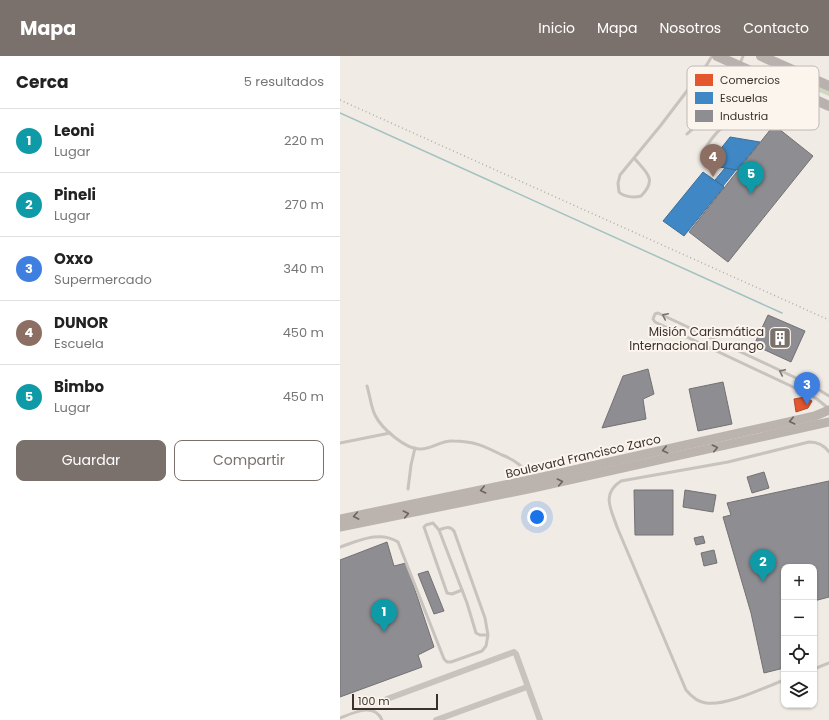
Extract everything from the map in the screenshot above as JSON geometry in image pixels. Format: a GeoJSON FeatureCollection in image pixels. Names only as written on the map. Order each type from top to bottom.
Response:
{"type":"FeatureCollection","features":[{"type":"Feature","properties":{"kind":"main road"},"geometry":{"type":"LineString","coordinates":[[717,56],[739,66]]}},
{"type":"Feature","properties":{"kind":"main road"},"geometry":{"type":"LineString","coordinates":[[761,56],[784,66]]}},
{"type":"Feature","properties":{"kind":"main road"},"geometry":{"type":"LineString","coordinates":[[819,82],[829,86]]}},
{"type":"Feature","properties":{"kind":"main road"},"geometry":{"type":"LineString","coordinates":[[819,102],[829,106]]}},
{"type":"Feature","properties":{"kind":"main road","name":"Boulevard Francisco Zarco"},"geometry":{"type":"LineString","coordinates":[[682,451],[815,416],[827,408]]}},
{"type":"Feature","properties":{"kind":"main road","name":"Boulevard Francisco Zarco"},"geometry":{"type":"LineString","coordinates":[[340,527],[420,507],[536,482],[829,422]]}},
{"type":"Feature","properties":{"kind":"main road","name":"Boulevard Francisco Zarco"},"geometry":{"type":"LineString","coordinates":[[340,519],[420,507]]}},
{"type":"Feature","properties":{"kind":"street"},"geometry":{"type":"LineString","coordinates":[[387,699],[512,652],[516,654],[540,720]]}},
{"type":"Feature","properties":{"kind":"street"},"geometry":{"type":"LineString","coordinates":[[436,720],[527,687]]}},
{"type":"Feature","properties":{"kind":"lane"},"geometry":{"type":"LineString","coordinates":[[705,66],[712,56]]}},
{"type":"Feature","properties":{"kind":"lane"},"geometry":{"type":"LineString","coordinates":[[739,66],[743,56]]}},
{"type":"Feature","properties":{"kind":"lane"},"geometry":{"type":"LineString","coordinates":[[634,158],[649,176],[650,181],[648,187],[641,196],[631,197],[619,192],[618,184],[620,175],[687,90]]}},
{"type":"Feature","properties":{"kind":"lane"},"geometry":{"type":"LineString","coordinates":[[687,134],[691,130]]}},
{"type":"Feature","properties":{"kind":"lane"},"geometry":{"type":"LineString","coordinates":[[706,147],[720,130]]}},
{"type":"Feature","properties":{"kind":"lane"},"geometry":{"type":"LineString","coordinates":[[658,313],[720,342],[799,379],[829,396],[827,408],[795,388],[655,322],[653,320],[655,314],[658,313]]}},
{"type":"Feature","properties":{"kind":"lane"},"geometry":{"type":"LineString","coordinates":[[715,351],[720,342]]}},
{"type":"Feature","properties":{"kind":"lane"},"geometry":{"type":"LineString","coordinates":[[734,359],[737,351]]}},
{"type":"Feature","properties":{"kind":"lane"},"geometry":{"type":"LineString","coordinates":[[765,374],[769,366]]}},
{"type":"Feature","properties":{"kind":"lane"},"geometry":{"type":"LineString","coordinates":[[795,388],[799,379]]}},
{"type":"Feature","properties":{"kind":"lane"},"geometry":{"type":"LineString","coordinates":[[367,386],[374,414],[382,426],[407,445],[421,449],[428,448],[444,441],[453,440],[474,442],[510,458],[520,465],[536,482]]}},
{"type":"Feature","properties":{"kind":"lane"},"geometry":{"type":"LineString","coordinates":[[340,443],[390,433]]}},
{"type":"Feature","properties":{"kind":"lane"},"geometry":{"type":"LineString","coordinates":[[781,681],[731,700],[718,703],[706,703],[692,697],[686,690],[617,527],[609,502],[609,495],[615,485],[621,481],[728,462],[809,442],[820,444],[829,452]]}},
{"type":"Feature","properties":{"kind":"lane"},"geometry":{"type":"LineString","coordinates":[[408,489],[415,448]]}},
{"type":"Feature","properties":{"kind":"lane"},"geometry":{"type":"LineString","coordinates":[[462,590],[450,594],[447,593],[424,527],[426,525],[433,523],[439,530],[467,603],[476,633],[478,635],[488,635]]}},
{"type":"Feature","properties":{"kind":"lane"},"geometry":{"type":"LineString","coordinates":[[340,547],[372,537],[385,537],[398,542],[445,660],[451,662],[482,651],[486,646],[488,635],[485,618],[454,531],[448,527],[439,530]]}},
{"type":"Feature","properties":{"kind":"lane"},"geometry":{"type":"LineString","coordinates":[[817,668],[829,663]]}},
{"type":"Feature","properties":{"kind":"lane"},"geometry":{"type":"LineString","coordinates":[[340,718],[367,709],[377,713],[381,720]]}},
{"type":"Feature","properties":{"kind":"green space"},"geometry":{"type":"Polygon","coordinates":[[[819,86],[829,89],[829,96],[819,92],[819,86]]]}},
{"type":"Feature","properties":{"kind":"building: Comercios"},"geometry":{"type":"Polygon","coordinates":[[[805,397],[812,401],[808,408],[796,412],[794,399],[805,397]]]}},
{"type":"Feature","properties":{"kind":"building: Escuelas"},"geometry":{"type":"Polygon","coordinates":[[[730,137],[760,142],[737,170],[708,165],[730,137]]]}},
{"type":"Feature","properties":{"kind":"building: Escuelas"},"geometry":{"type":"Polygon","coordinates":[[[725,168],[736,170],[723,186],[715,180],[725,168]]]}},
{"type":"Feature","properties":{"kind":"building: Escuelas"},"geometry":{"type":"Polygon","coordinates":[[[703,172],[724,187],[684,236],[663,221],[703,172]]]}},
{"type":"Feature","properties":{"kind":"building: Industria"},"geometry":{"type":"Polygon","coordinates":[[[770,130],[780,130],[813,156],[728,262],[689,232],[770,130]]]}},
{"type":"Feature","properties":{"kind":"building: Industria","name":"Misión Carismática Internacional Durango"},"geometry":{"type":"Polygon","coordinates":[[[768,315],[805,331],[791,362],[754,345],[768,315]]]}},
{"type":"Feature","properties":{"kind":"building: Industria"},"geometry":{"type":"Polygon","coordinates":[[[648,369],[654,394],[643,399],[646,419],[602,428],[623,376],[648,369]]]}},
{"type":"Feature","properties":{"kind":"building: Industria"},"geometry":{"type":"Polygon","coordinates":[[[723,382],[732,424],[698,431],[689,389],[723,382]]]}},
{"type":"Feature","properties":{"kind":"building: Industria"},"geometry":{"type":"Polygon","coordinates":[[[764,472],[769,488],[752,493],[747,477],[764,472]]]}},
{"type":"Feature","properties":{"kind":"building: Industria"},"geometry":{"type":"Polygon","coordinates":[[[829,481],[829,597],[817,600],[817,564],[781,564],[781,669],[764,673],[751,613],[723,517],[731,515],[727,503],[829,481]]]}},
{"type":"Feature","properties":{"kind":"building: Industria"},"geometry":{"type":"Polygon","coordinates":[[[634,490],[673,490],[673,535],[635,535],[634,490]]]}},
{"type":"Feature","properties":{"kind":"building: Industria"},"geometry":{"type":"Polygon","coordinates":[[[685,490],[716,495],[713,512],[683,507],[685,490]]]}},
{"type":"Feature","properties":{"kind":"building: Industria"},"geometry":{"type":"Polygon","coordinates":[[[703,536],[705,543],[696,545],[694,538],[703,536]]]}},
{"type":"Feature","properties":{"kind":"building: Industria"},"geometry":{"type":"Polygon","coordinates":[[[387,542],[394,566],[406,563],[434,647],[418,655],[422,667],[340,697],[340,560],[387,542]]]}},
{"type":"Feature","properties":{"kind":"building: Industria"},"geometry":{"type":"Polygon","coordinates":[[[714,550],[717,563],[704,566],[701,553],[714,550]]]}},
{"type":"Feature","properties":{"kind":"building: Industria"},"geometry":{"type":"Polygon","coordinates":[[[428,571],[444,611],[434,614],[418,574],[428,571]]]}},
{"type":"Feature","properties":{"kind":"waterway"},"geometry":{"type":"LineString","coordinates":[[340,113],[782,313]]}},
{"type":"Feature","properties":{"kind":"railway"},"geometry":{"type":"LineString","coordinates":[[340,100],[829,320]]}},
{"type":"Feature","properties":{"kind":"place","name":"DUNOR"},"geometry":{"type":"Point","coordinates":[713,177]}},
{"type":"Feature","properties":{"kind":"place","name":"Bimbo"},"geometry":{"type":"Point","coordinates":[751,194]}},
{"type":"Feature","properties":{"kind":"place","name":"Misión Carismática Internacional Durango"},"geometry":{"type":"Point","coordinates":[780,338]}},
{"type":"Feature","properties":{"kind":"place","name":"Oxxo"},"geometry":{"type":"Point","coordinates":[807,405]}},
{"type":"Feature","properties":{"kind":"place","name":"Pineli"},"geometry":{"type":"Point","coordinates":[763,582]}},
{"type":"Feature","properties":{"kind":"place","name":"Leoni"},"geometry":{"type":"Point","coordinates":[384,632]}}]}
